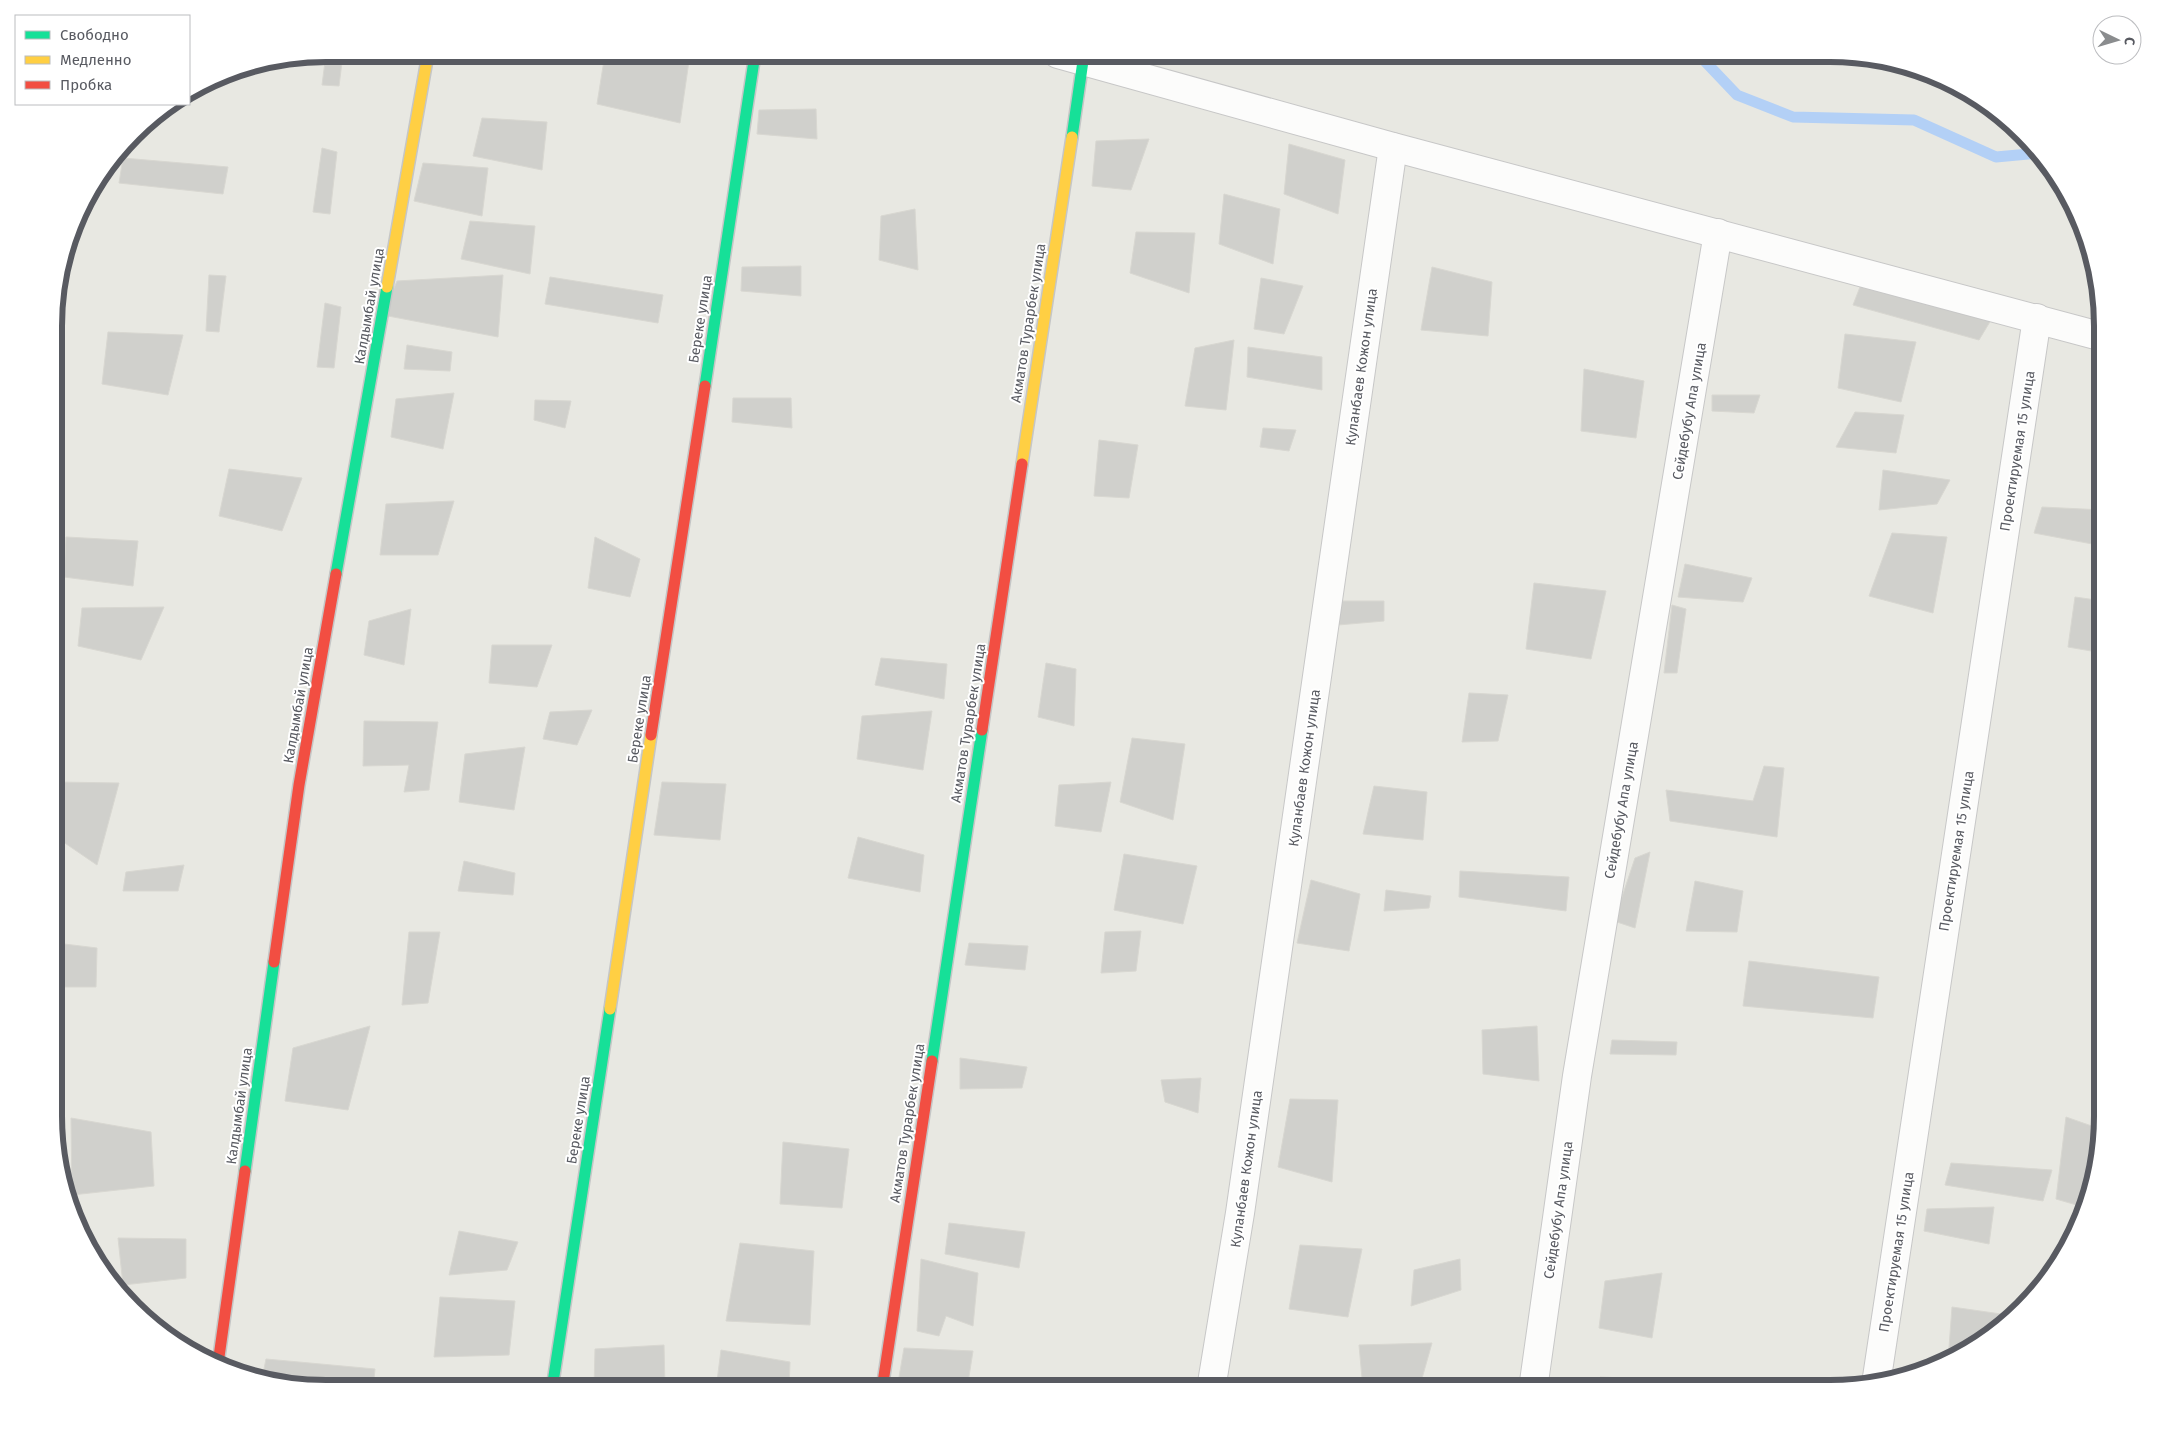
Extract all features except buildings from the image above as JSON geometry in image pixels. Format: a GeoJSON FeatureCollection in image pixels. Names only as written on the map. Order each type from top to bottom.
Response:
{"type":"FeatureCollection","features":[{"type":"Feature","properties":{"kind":"street","name":"Калдымбай улица"},"geometry":{"type":"LineString","coordinates":[[219,1357],[299,786],[427,62]]}},
{"type":"Feature","properties":{"kind":"street","name":"Береке улица"},"geometry":{"type":"LineString","coordinates":[[553,1380],[754,62]]}},
{"type":"Feature","properties":{"kind":"street","name":"Акматов Турарбек улица"},"geometry":{"type":"LineString","coordinates":[[883,1380],[1069,62]]}},
{"type":"Feature","properties":{"kind":"street"},"geometry":{"type":"LineString","coordinates":[[1085,62],[1393,147],[2094,334]]}},
{"type":"Feature","properties":{"kind":"street","name":"Куланбаев Кожон улица"},"geometry":{"type":"LineString","coordinates":[[1212,1380],[1240,1213],[1393,147]]}},
{"type":"Feature","properties":{"kind":"street","name":"Сейдебубу Апа улица"},"geometry":{"type":"LineString","coordinates":[[1534,1380],[1577,1076],[1718,233]]}},
{"type":"Feature","properties":{"kind":"street","name":"Проектируемая 15 улица"},"geometry":{"type":"LineString","coordinates":[[1877,1376],[2037,318]]}},
{"type":"Feature","properties":{"kind":"waterway"},"geometry":{"type":"LineString","coordinates":[[1706,62],[1737,95],[1793,117],[1914,120],[1996,157],[2030,154]]}},
{"type":"Feature","properties":{"kind":"traffic: fast"},"geometry":{"type":"LineString","coordinates":[[705,386],[754,62]]}},
{"type":"Feature","properties":{"kind":"traffic: fast"},"geometry":{"type":"LineString","coordinates":[[1072,137],[1083,62]]}},
{"type":"Feature","properties":{"kind":"traffic: fast"},"geometry":{"type":"LineString","coordinates":[[336,574],[387,287]]}},
{"type":"Feature","properties":{"kind":"traffic: fast"},"geometry":{"type":"LineString","coordinates":[[932,1061],[982,730]]}},
{"type":"Feature","properties":{"kind":"traffic: fast"},"geometry":{"type":"LineString","coordinates":[[245,1171],[274,962]]}},
{"type":"Feature","properties":{"kind":"traffic: fast"},"geometry":{"type":"LineString","coordinates":[[553,1380],[610,1009]]}},
{"type":"Feature","properties":{"kind":"traffic: slow"},"geometry":{"type":"LineString","coordinates":[[387,287],[427,62]]}},
{"type":"Feature","properties":{"kind":"traffic: slow"},"geometry":{"type":"LineString","coordinates":[[1022,464],[1072,137]]}},
{"type":"Feature","properties":{"kind":"traffic: slow"},"geometry":{"type":"LineString","coordinates":[[610,1009],[651,735]]}},
{"type":"Feature","properties":{"kind":"traffic: jam"},"geometry":{"type":"LineString","coordinates":[[651,735],[705,386]]}},
{"type":"Feature","properties":{"kind":"traffic: jam"},"geometry":{"type":"LineString","coordinates":[[982,730],[1022,464]]}},
{"type":"Feature","properties":{"kind":"traffic: jam"},"geometry":{"type":"LineString","coordinates":[[274,962],[299,785],[336,574]]}},
{"type":"Feature","properties":{"kind":"traffic: jam"},"geometry":{"type":"LineString","coordinates":[[883,1380],[932,1061]]}},
{"type":"Feature","properties":{"kind":"traffic: jam"},"geometry":{"type":"LineString","coordinates":[[219,1357],[245,1171]]}}]}
